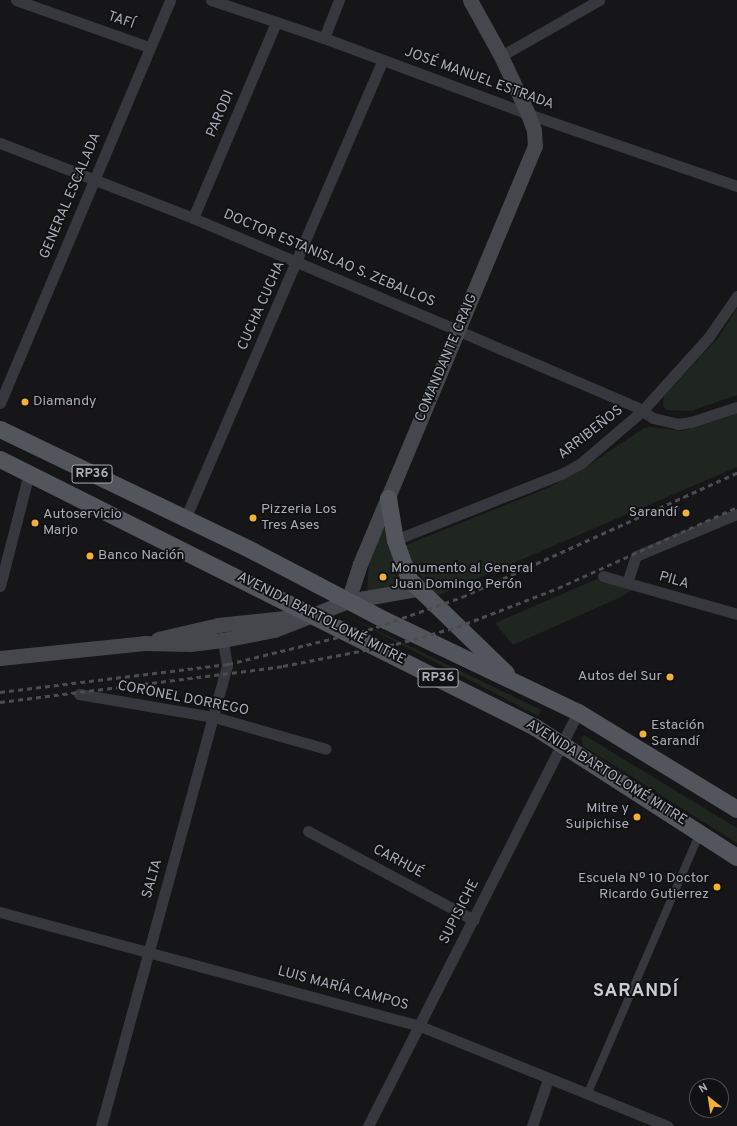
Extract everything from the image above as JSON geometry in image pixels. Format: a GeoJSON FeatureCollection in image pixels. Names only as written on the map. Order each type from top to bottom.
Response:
{"type":"FeatureCollection","features":[{"type":"Feature","properties":{"kind":"main road","name":"COMANDANTE CRAIG"},"geometry":{"type":"LineString","coordinates":[[348,601],[388,498],[533,154],[535,140],[528,114],[501,56],[470,0]]}},
{"type":"Feature","properties":{"kind":"main road","name":"AVENIDA BARTOLOMÉ MITRE"},"geometry":{"type":"LineString","coordinates":[[0,429],[253,551],[348,601],[578,712],[737,809]]}},
{"type":"Feature","properties":{"kind":"main road","name":"AVENIDA BARTOLOMÉ MITRE"},"geometry":{"type":"LineString","coordinates":[[0,459],[535,727],[737,857]]}},
{"type":"Feature","properties":{"kind":"main road"},"geometry":{"type":"LineString","coordinates":[[388,498],[395,540],[409,579],[416,589],[514,681]]}},
{"type":"Feature","properties":{"kind":"main road"},"geometry":{"type":"LineString","coordinates":[[0,658],[144,643],[190,644],[223,640],[274,630],[348,601],[416,589]]}},
{"type":"Feature","properties":{"kind":"main road"},"geometry":{"type":"LineString","coordinates":[[144,643],[211,627],[313,615]]}},
{"type":"Feature","properties":{"kind":"street","name":"TAFÍ"},"geometry":{"type":"LineString","coordinates":[[16,0],[149,47]]}},
{"type":"Feature","properties":{"kind":"street","name":"GENERAL ESCALADA"},"geometry":{"type":"LineString","coordinates":[[0,403],[170,0]]}},
{"type":"Feature","properties":{"kind":"street","name":"JOSÉ MANUEL ESTRADA"},"geometry":{"type":"LineString","coordinates":[[211,0],[324,38],[528,114],[737,186]]}},
{"type":"Feature","properties":{"kind":"street"},"geometry":{"type":"LineString","coordinates":[[324,38],[339,0]]}},
{"type":"Feature","properties":{"kind":"street"},"geometry":{"type":"LineString","coordinates":[[501,56],[599,0]]}},
{"type":"Feature","properties":{"kind":"street","name":"PARODI"},"geometry":{"type":"LineString","coordinates":[[193,218],[276,22]]}},
{"type":"Feature","properties":{"kind":"street","name":"CUCHA CUCHA"},"geometry":{"type":"LineString","coordinates":[[185,519],[297,263],[383,60]]}},
{"type":"Feature","properties":{"kind":"street","name":"DOCTOR ESTANISLAO S. ZEBALLOS"},"geometry":{"type":"LineString","coordinates":[[0,143],[193,218],[459,331],[642,411],[653,418],[678,424],[691,422],[737,407]]}},
{"type":"Feature","properties":{"kind":"street","name":"ARRIBEÑOS"},"geometry":{"type":"LineString","coordinates":[[395,540],[561,474],[580,464],[642,411],[708,338],[737,296]]}},
{"type":"Feature","properties":{"kind":"street"},"geometry":{"type":"LineString","coordinates":[[0,586],[29,474]]}},
{"type":"Feature","properties":{"kind":"street"},"geometry":{"type":"LineString","coordinates":[[627,583],[636,556],[737,514]]}},
{"type":"Feature","properties":{"kind":"street","name":"PILA"},"geometry":{"type":"LineString","coordinates":[[603,576],[737,614]]}},
{"type":"Feature","properties":{"kind":"street","name":"SALTA"},"geometry":{"type":"LineString","coordinates":[[101,1126],[227,666],[223,640]]}},
{"type":"Feature","properties":{"kind":"street","name":"CORONEL DORREGO"},"geometry":{"type":"LineString","coordinates":[[79,694],[214,717],[326,749]]}},
{"type":"Feature","properties":{"kind":"street","name":"SUPISICHE"},"geometry":{"type":"LineString","coordinates":[[368,1126],[474,920],[578,712]]}},
{"type":"Feature","properties":{"kind":"street","name":"CARHUÉ"},"geometry":{"type":"LineString","coordinates":[[308,831],[474,920]]}},
{"type":"Feature","properties":{"kind":"street"},"geometry":{"type":"LineString","coordinates":[[587,1095],[700,832]]}},
{"type":"Feature","properties":{"kind":"street","name":"LUIS MARÍA CAMPOS"},"geometry":{"type":"LineString","coordinates":[[0,912],[420,1026],[587,1095],[668,1126]]}},
{"type":"Feature","properties":{"kind":"street"},"geometry":{"type":"LineString","coordinates":[[532,1126],[548,1079]]}},
{"type":"Feature","properties":{"kind":"shaded area"},"geometry":{"type":"Polygon","coordinates":[[[737,308],[737,395],[691,411],[666,410],[663,405],[664,396],[718,338],[737,308]]]}},
{"type":"Feature","properties":{"kind":"shaded area"},"geometry":{"type":"Polygon","coordinates":[[[737,414],[737,467],[439,595],[434,594],[404,553],[406,545],[548,488],[583,469],[644,428],[649,427],[682,431],[737,414]]]}},
{"type":"Feature","properties":{"kind":"shaded area"},"geometry":{"type":"Polygon","coordinates":[[[384,528],[404,583],[367,592],[369,561],[384,528]]]}},
{"type":"Feature","properties":{"kind":"shaded area"},"geometry":{"type":"Polygon","coordinates":[[[597,579],[632,590],[621,597],[513,645],[495,623],[597,579]]]}},
{"type":"Feature","properties":{"kind":"shaded area"},"geometry":{"type":"Polygon","coordinates":[[[339,612],[541,710],[538,716],[339,612]]]}},
{"type":"Feature","properties":{"kind":"shaded area"},"geometry":{"type":"Polygon","coordinates":[[[584,735],[737,828],[737,843],[583,746],[581,738],[584,735]]]}},
{"type":"Feature","properties":{"kind":"railway"},"geometry":{"type":"LineString","coordinates":[[0,692],[228,664],[368,630],[462,597],[737,473]]}},
{"type":"Feature","properties":{"kind":"railway"},"geometry":{"type":"LineString","coordinates":[[0,702],[283,666],[396,644],[457,627],[558,588],[737,507]]}},
{"type":"Feature","properties":{"kind":"place","name":"Diamandy"},"geometry":{"type":"Point","coordinates":[25,402]}},
{"type":"Feature","properties":{"kind":"place","name":"Sarandí"},"geometry":{"type":"Point","coordinates":[686,513]}},
{"type":"Feature","properties":{"kind":"place","name":"Pizzeria Los Tres Ases"},"geometry":{"type":"Point","coordinates":[253,518]}},
{"type":"Feature","properties":{"kind":"place","name":"Autoservicio Marjo"},"geometry":{"type":"Point","coordinates":[35,523]}},
{"type":"Feature","properties":{"kind":"place","name":"Banco Nación"},"geometry":{"type":"Point","coordinates":[90,556]}},
{"type":"Feature","properties":{"kind":"place","name":"Monumento al General Juan Domingo Perón"},"geometry":{"type":"Point","coordinates":[383,577]}},
{"type":"Feature","properties":{"kind":"place","name":"Autos del Sur"},"geometry":{"type":"Point","coordinates":[670,677]}},
{"type":"Feature","properties":{"kind":"place","name":"Estación Sarandí"},"geometry":{"type":"Point","coordinates":[643,734]}},
{"type":"Feature","properties":{"kind":"place","name":"Mitre y Suipichise"},"geometry":{"type":"Point","coordinates":[637,817]}},
{"type":"Feature","properties":{"kind":"place","name":"Escuela Nº 10 Doctor Ricardo Gutierrez"},"geometry":{"type":"Point","coordinates":[717,887]}},
{"type":"Feature","properties":{"kind":"district","name":"SARANDÍ"},"geometry":{"type":"Point","coordinates":[636,992]}}]}
